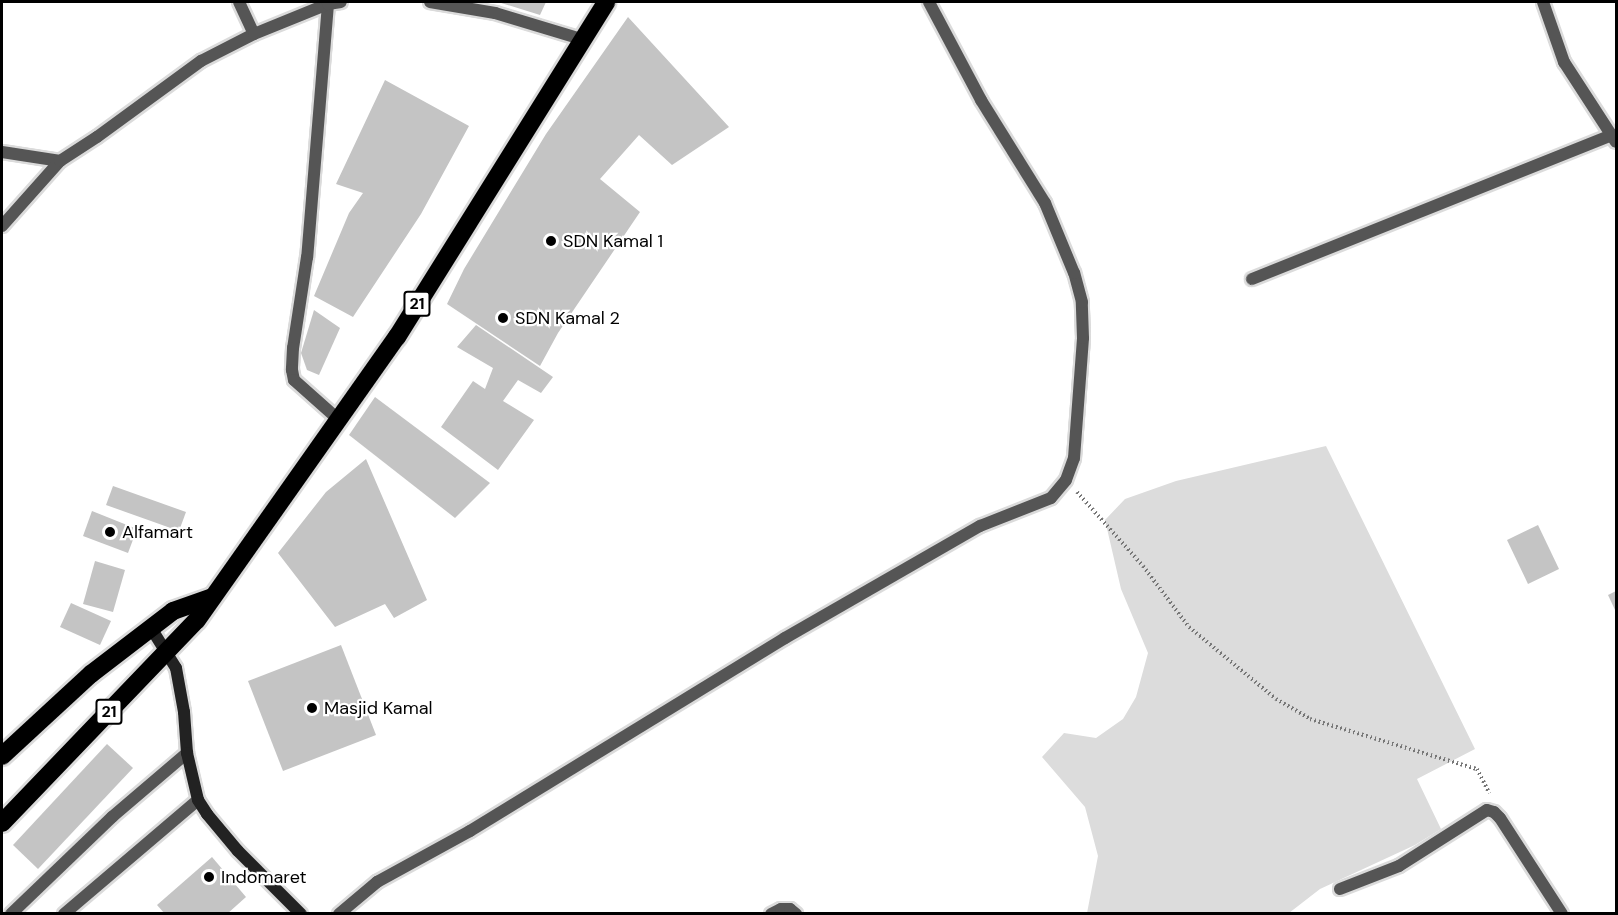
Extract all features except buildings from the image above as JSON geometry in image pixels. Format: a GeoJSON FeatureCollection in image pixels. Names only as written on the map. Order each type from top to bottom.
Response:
{"type":"FeatureCollection","features":[{"type":"Feature","properties":{"kind":"highway","name":"21"},"geometry":{"type":"LineString","coordinates":[[2,823],[197,620],[397,337],[606,2]]}},
{"type":"Feature","properties":{"kind":"highway","name":"21"},"geometry":{"type":"LineString","coordinates":[[2,756],[91,675],[173,611],[213,597]]}},
{"type":"Feature","properties":{"kind":"main road"},"geometry":{"type":"LineString","coordinates":[[151,628],[177,669],[187,753],[198,800],[238,851],[301,914]]}},
{"type":"Feature","properties":{"kind":"street"},"geometry":{"type":"LineString","coordinates":[[239,2],[254,34]]}},
{"type":"Feature","properties":{"kind":"street"},"geometry":{"type":"LineString","coordinates":[[2,226],[60,162],[98,137],[201,61],[254,34],[328,4],[341,2]]}},
{"type":"Feature","properties":{"kind":"street"},"geometry":{"type":"LineString","coordinates":[[430,2],[495,13],[581,39]]}},
{"type":"Feature","properties":{"kind":"street"},"geometry":{"type":"LineString","coordinates":[[339,914],[377,882],[470,831],[785,638],[980,526],[1051,498],[1066,480],[1074,458],[1083,338],[1082,302],[1074,273],[1044,203],[981,100],[929,2]]}},
{"type":"Feature","properties":{"kind":"street"},"geometry":{"type":"LineString","coordinates":[[1252,279],[1614,138],[1564,62],[1543,2]]}},
{"type":"Feature","properties":{"kind":"street"},"geometry":{"type":"LineString","coordinates":[[328,4],[308,257],[293,348],[292,369],[294,380],[338,420]]}},
{"type":"Feature","properties":{"kind":"street"},"geometry":{"type":"LineString","coordinates":[[2,152],[60,162]]}},
{"type":"Feature","properties":{"kind":"street"},"geometry":{"type":"LineString","coordinates":[[11,914],[112,817],[187,753]]}},
{"type":"Feature","properties":{"kind":"street"},"geometry":{"type":"LineString","coordinates":[[64,914],[198,800]]}},
{"type":"Feature","properties":{"kind":"street"},"geometry":{"type":"LineString","coordinates":[[1340,889],[1399,866],[1486,810],[1494,812],[1562,914]]}},
{"type":"Feature","properties":{"kind":"street"},"geometry":{"type":"LineString","coordinates":[[771,914],[781,909],[790,909],[796,914]]}},
{"type":"Feature","properties":{"kind":"path"},"geometry":{"type":"LineString","coordinates":[[1066,480],[1143,566],[1189,627],[1276,699],[1311,719],[1477,769],[1486,783],[1494,812]]}},
{"type":"Feature","properties":{"kind":"shaded area"},"geometry":{"type":"Polygon","coordinates":[[[1326,446],[1475,749],[1417,779],[1441,829],[1415,845],[1320,889],[1289,913],[1087,913],[1098,856],[1085,807],[1042,757],[1064,733],[1096,738],[1123,719],[1136,697],[1148,653],[1121,589],[1105,520],[1125,499],[1176,481],[1326,446]]]}},
{"type":"Feature","properties":{"kind":"place","name":"SDN Kamal 1"},"geometry":{"type":"Point","coordinates":[551,241]}},
{"type":"Feature","properties":{"kind":"place","name":"SDN Kamal 2"},"geometry":{"type":"Point","coordinates":[503,318]}},
{"type":"Feature","properties":{"kind":"place","name":"Alfamart"},"geometry":{"type":"Point","coordinates":[110,532]}},
{"type":"Feature","properties":{"kind":"place","name":"Masjid Kamal"},"geometry":{"type":"Point","coordinates":[312,708]}},
{"type":"Feature","properties":{"kind":"place","name":"Indomaret"},"geometry":{"type":"Point","coordinates":[209,877]}}]}
